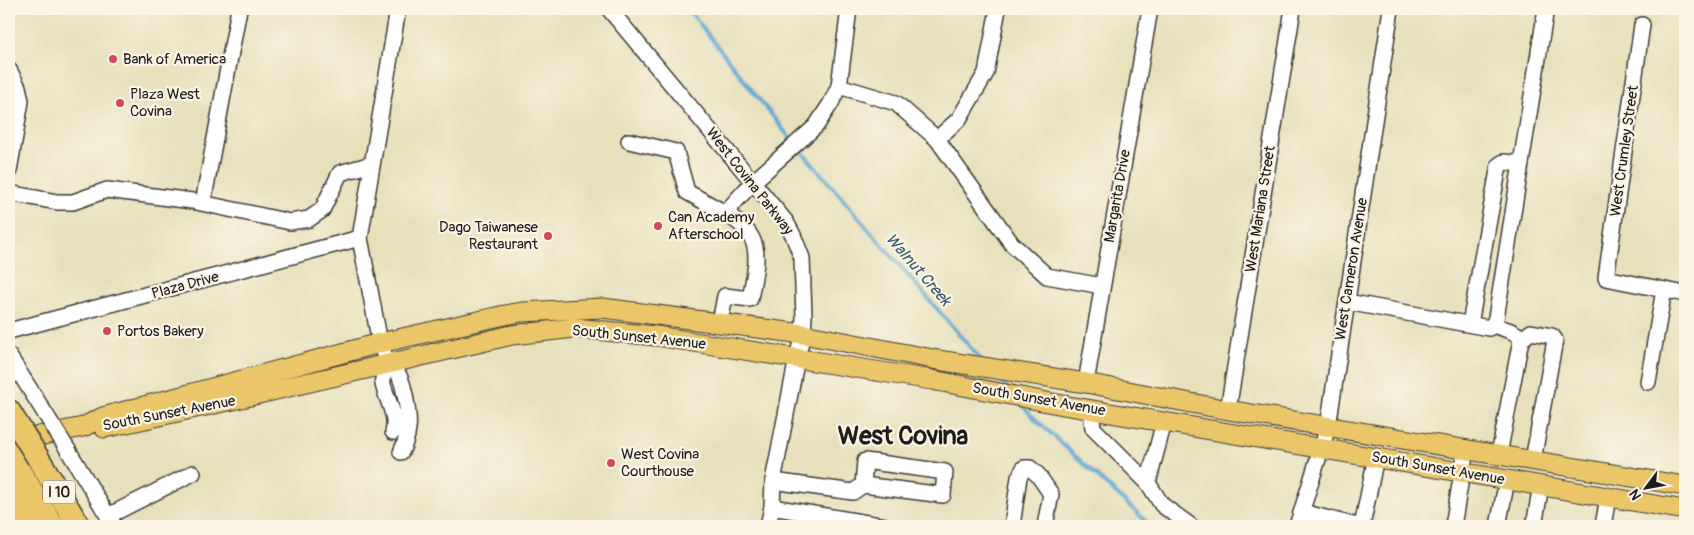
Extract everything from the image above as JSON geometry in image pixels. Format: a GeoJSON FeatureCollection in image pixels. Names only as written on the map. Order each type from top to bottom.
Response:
{"type":"FeatureCollection","features":[{"type":"Feature","properties":{"kind":"highway","name":"I 10"},"geometry":{"type":"LineString","coordinates":[[12,426],[38,458],[79,526]]}},
{"type":"Feature","properties":{"kind":"highway"},"geometry":{"type":"LineString","coordinates":[[12,459],[52,526]]}},
{"type":"Feature","properties":{"kind":"highway"},"geometry":{"type":"LineString","coordinates":[[9,487],[33,526]]}},
{"type":"Feature","properties":{"kind":"highway"},"geometry":{"type":"LineString","coordinates":[[9,520],[12,526]]}},
{"type":"Feature","properties":{"kind":"main road","name":"South Sunset Avenue"},"geometry":{"type":"LineString","coordinates":[[83,427],[103,417],[380,343],[522,312],[603,308],[804,334],[938,360],[1685,486]]}},
{"type":"Feature","properties":{"kind":"main road","name":"South Sunset Avenue"},"geometry":{"type":"LineString","coordinates":[[83,427],[106,428],[512,335],[575,328],[656,336],[940,381],[1063,405],[1321,447],[1685,510]]}},
{"type":"Feature","properties":{"kind":"main road"},"geometry":{"type":"LineString","coordinates":[[12,426],[83,427]]}},
{"type":"Feature","properties":{"kind":"street"},"geometry":{"type":"LineString","coordinates":[[203,204],[239,9]]}},
{"type":"Feature","properties":{"kind":"street"},"geometry":{"type":"LineString","coordinates":[[393,432],[395,428],[393,414],[383,381],[387,363],[380,343],[360,238],[398,9]]}},
{"type":"Feature","properties":{"kind":"street"},"geometry":{"type":"LineString","coordinates":[[725,213],[752,183],[816,126],[831,103],[839,86],[849,9]]}},
{"type":"Feature","properties":{"kind":"street"},"geometry":{"type":"LineString","coordinates":[[938,139],[959,119],[986,73],[998,9]]}},
{"type":"Feature","properties":{"kind":"street","name":"Margarita Drive"},"geometry":{"type":"LineString","coordinates":[[1086,384],[1150,9]]}},
{"type":"Feature","properties":{"kind":"street","name":"West Mariana Street"},"geometry":{"type":"LineString","coordinates":[[1228,410],[1293,9]]}},
{"type":"Feature","properties":{"kind":"street","name":"West Cameron Avenue"},"geometry":{"type":"LineString","coordinates":[[1299,519],[1328,427],[1391,9]]}},
{"type":"Feature","properties":{"kind":"street"},"geometry":{"type":"LineString","coordinates":[[1346,302],[1489,328],[1493,325],[1496,318],[1546,9]]}},
{"type":"Feature","properties":{"kind":"street","name":"West Covina Parkway"},"geometry":{"type":"LineString","coordinates":[[612,10],[752,183],[786,222],[802,258],[805,306],[804,334],[797,358],[773,481],[772,506],[768,526]]}},
{"type":"Feature","properties":{"kind":"street","name":"West Crumley Street"},"geometry":{"type":"LineString","coordinates":[[1642,25],[1606,278],[1664,290]]}},
{"type":"Feature","properties":{"kind":"street"},"geometry":{"type":"LineString","coordinates":[[9,70],[18,87],[21,101],[9,171]]}},
{"type":"Feature","properties":{"kind":"street"},"geometry":{"type":"LineString","coordinates":[[839,86],[896,103],[938,139],[1012,244],[1047,276],[1102,286]]}},
{"type":"Feature","properties":{"kind":"street"},"geometry":{"type":"LineString","coordinates":[[629,141],[676,152],[687,192],[738,221],[756,246],[750,299],[725,296],[720,323]]}},
{"type":"Feature","properties":{"kind":"street"},"geometry":{"type":"LineString","coordinates":[[1470,324],[1500,165],[1504,162],[1521,164]]}},
{"type":"Feature","properties":{"kind":"street"},"geometry":{"type":"LineString","coordinates":[[9,193],[57,202],[73,202],[106,190],[203,204],[290,222],[309,219],[322,210],[340,173],[372,164]]}},
{"type":"Feature","properties":{"kind":"street","name":"Plaza Drive"},"geometry":{"type":"LineString","coordinates":[[9,331],[360,238]]}},
{"type":"Feature","properties":{"kind":"street"},"geometry":{"type":"LineString","coordinates":[[1648,382],[1664,290],[1685,294]]}},
{"type":"Feature","properties":{"kind":"street"},"geometry":{"type":"LineString","coordinates":[[1493,325],[1511,331],[1518,335],[1521,340]]}},
{"type":"Feature","properties":{"kind":"street"},"geometry":{"type":"LineString","coordinates":[[1499,454],[1521,340],[1531,332],[1552,336],[1555,340],[1534,460]]}},
{"type":"Feature","properties":{"kind":"street"},"geometry":{"type":"LineString","coordinates":[[9,356],[111,521],[193,473]]}},
{"type":"Feature","properties":{"kind":"street"},"geometry":{"type":"LineString","coordinates":[[387,363],[397,371],[402,380],[409,426],[406,441],[401,452]]}},
{"type":"Feature","properties":{"kind":"street"},"geometry":{"type":"LineString","coordinates":[[1091,409],[1093,428],[1148,483],[1162,504],[1191,526]]}},
{"type":"Feature","properties":{"kind":"street"},"geometry":{"type":"LineString","coordinates":[[1148,483],[1164,422]]}},
{"type":"Feature","properties":{"kind":"street"},"geometry":{"type":"LineString","coordinates":[[1453,526],[1466,449]]}},
{"type":"Feature","properties":{"kind":"street"},"geometry":{"type":"LineString","coordinates":[[1362,526],[1376,457]]}},
{"type":"Feature","properties":{"kind":"street"},"geometry":{"type":"LineString","coordinates":[[773,481],[854,492],[863,484],[865,462],[945,472],[943,495],[863,484]]}},
{"type":"Feature","properties":{"kind":"street"},"geometry":{"type":"LineString","coordinates":[[1012,526],[1019,477],[1024,468],[1030,468],[1038,475],[1051,494],[1045,526]]}},
{"type":"Feature","properties":{"kind":"street"},"geometry":{"type":"LineString","coordinates":[[1498,526],[1507,480]]}},
{"type":"Feature","properties":{"kind":"street"},"geometry":{"type":"LineString","coordinates":[[1534,526],[1541,485]]}},
{"type":"Feature","properties":{"kind":"street"},"geometry":{"type":"LineString","coordinates":[[1607,526],[1608,497]]}},
{"type":"Feature","properties":{"kind":"street"},"geometry":{"type":"LineString","coordinates":[[772,506],[885,526]]}},
{"type":"Feature","properties":{"kind":"street"},"geometry":{"type":"LineString","coordinates":[[1299,519],[1357,526]]}},
{"type":"Feature","properties":{"kind":"waterway","name":"Walnut Creek"},"geometry":{"type":"LineString","coordinates":[[688,9],[793,142]]}},
{"type":"Feature","properties":{"kind":"waterway","name":"Walnut Creek"},"geometry":{"type":"LineString","coordinates":[[798,147],[981,360]]}},
{"type":"Feature","properties":{"kind":"waterway","name":"Walnut Creek"},"geometry":{"type":"LineString","coordinates":[[996,376],[1007,387]]}},
{"type":"Feature","properties":{"kind":"waterway","name":"Walnut Creek"},"geometry":{"type":"LineString","coordinates":[[1021,404],[1151,526]]}},
{"type":"Feature","properties":{"kind":"place","name":"Bank of America"},"geometry":{"type":"Point","coordinates":[113,59]}},
{"type":"Feature","properties":{"kind":"place","name":"Plaza West Covina"},"geometry":{"type":"Point","coordinates":[120,103]}},
{"type":"Feature","properties":{"kind":"place","name":"Can Academy Afterschool"},"geometry":{"type":"Point","coordinates":[658,226]}},
{"type":"Feature","properties":{"kind":"place","name":"Dago Taiwanese Restaurant"},"geometry":{"type":"Point","coordinates":[548,236]}},
{"type":"Feature","properties":{"kind":"place","name":"Portos Bakery"},"geometry":{"type":"Point","coordinates":[107,331]}},
{"type":"Feature","properties":{"kind":"place","name":"West Covina Courthouse"},"geometry":{"type":"Point","coordinates":[611,463]}},
{"type":"Feature","properties":{"kind":"district","name":"West Covina"},"geometry":{"type":"Point","coordinates":[903,435]}}]}
